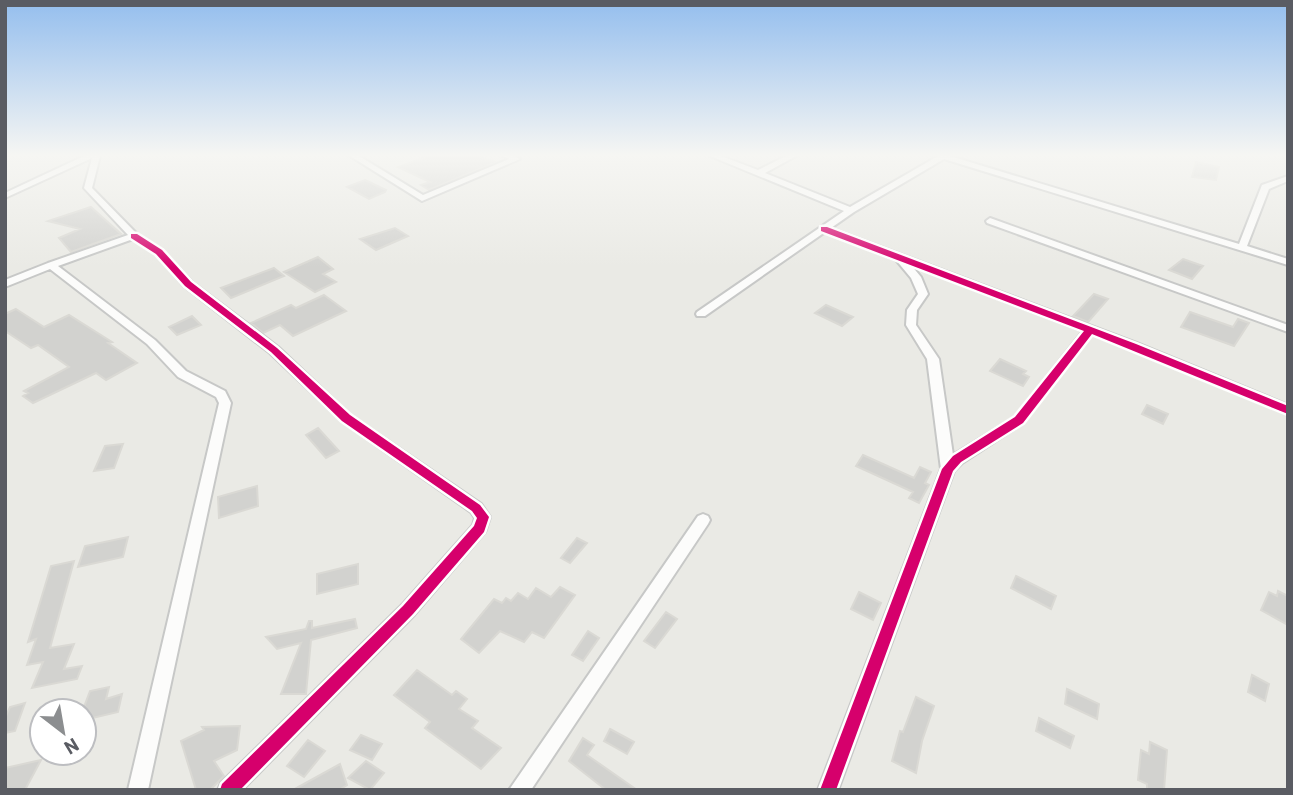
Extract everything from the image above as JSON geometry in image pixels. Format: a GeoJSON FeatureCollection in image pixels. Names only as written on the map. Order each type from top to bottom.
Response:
{"type":"FeatureCollection","features":[{"type":"Feature","properties":{"kind":"street"},"geometry":{"type":"LineString","coordinates":[[93,193],[134,236],[159,252],[188,284],[274,350],[346,418],[477,508],[483,517],[480,527],[408,610],[229,790]]}},
{"type":"Feature","properties":{"kind":"street"},"geometry":{"type":"LineString","coordinates":[[414,193],[422,198],[434,193]]}},
{"type":"Feature","properties":{"kind":"street"},"geometry":{"type":"LineString","coordinates":[[809,193],[851,210]]}},
{"type":"Feature","properties":{"kind":"street"},"geometry":{"type":"LineString","coordinates":[[701,314],[851,210],[880,193]]}},
{"type":"Feature","properties":{"kind":"street"},"geometry":{"type":"LineString","coordinates":[[1064,193],[1288,262]]}},
{"type":"Feature","properties":{"kind":"street"},"geometry":{"type":"LineString","coordinates":[[1242,248],[1263,193]]}},
{"type":"Feature","properties":{"kind":"street"},"geometry":{"type":"LineString","coordinates":[[990,221],[1288,329]]}},
{"type":"Feature","properties":{"kind":"street"},"geometry":{"type":"LineString","coordinates":[[824,229],[1090,330],[1288,410]]}},
{"type":"Feature","properties":{"kind":"street"},"geometry":{"type":"LineString","coordinates":[[5,284],[134,236]]}},
{"type":"Feature","properties":{"kind":"street"},"geometry":{"type":"LineString","coordinates":[[899,257],[921,287],[923,294],[912,310],[911,325],[924,341],[933,359],[948,469]]}},
{"type":"Feature","properties":{"kind":"street"},"geometry":{"type":"LineString","coordinates":[[51,265],[120,316],[182,374],[221,394],[225,403],[138,790]]}},
{"type":"Feature","properties":{"kind":"street"},"geometry":{"type":"LineString","coordinates":[[828,790],[948,469],[957,459],[1019,420],[1090,330]]}},
{"type":"Feature","properties":{"kind":"street"},"geometry":{"type":"LineString","coordinates":[[519,790],[703,520]]}},
{"type":"Feature","properties":{"kind":"building"},"geometry":{"type":"Polygon","coordinates":[[[358,193],[382,193],[369,199],[358,193]]]}},
{"type":"Feature","properties":{"kind":"building"},"geometry":{"type":"Polygon","coordinates":[[[91,207],[121,234],[71,252],[59,238],[80,229],[48,221],[91,207]]]}},
{"type":"Feature","properties":{"kind":"building"},"geometry":{"type":"Polygon","coordinates":[[[395,228],[408,236],[376,250],[360,239],[395,228]]]}},
{"type":"Feature","properties":{"kind":"building"},"geometry":{"type":"Polygon","coordinates":[[[318,257],[333,269],[323,274],[336,282],[315,292],[284,272],[318,257]]]}},
{"type":"Feature","properties":{"kind":"building"},"geometry":{"type":"Polygon","coordinates":[[[1183,259],[1203,266],[1192,279],[1169,270],[1183,259]]]}},
{"type":"Feature","properties":{"kind":"building"},"geometry":{"type":"Polygon","coordinates":[[[274,268],[284,276],[231,298],[221,288],[274,268]]]}},
{"type":"Feature","properties":{"kind":"building"},"geometry":{"type":"Polygon","coordinates":[[[1094,294],[1108,299],[1088,322],[1073,316],[1094,294]]]}},
{"type":"Feature","properties":{"kind":"building"},"geometry":{"type":"Polygon","coordinates":[[[324,295],[346,311],[293,336],[280,325],[263,333],[251,323],[291,305],[296,308],[324,295]]]}},
{"type":"Feature","properties":{"kind":"building"},"geometry":{"type":"Polygon","coordinates":[[[826,305],[853,317],[842,326],[815,313],[826,305]]]}},
{"type":"Feature","properties":{"kind":"building"},"geometry":{"type":"Polygon","coordinates":[[[16,309],[44,327],[69,315],[112,342],[108,343],[137,363],[106,380],[96,373],[33,403],[23,396],[28,393],[24,391],[69,367],[38,345],[31,348],[5,331],[5,314],[16,309]]]}},
{"type":"Feature","properties":{"kind":"building"},"geometry":{"type":"Polygon","coordinates":[[[1190,312],[1233,327],[1238,319],[1249,323],[1234,346],[1181,327],[1190,312]]]}},
{"type":"Feature","properties":{"kind":"building"},"geometry":{"type":"Polygon","coordinates":[[[192,316],[201,325],[177,335],[169,327],[192,316]]]}},
{"type":"Feature","properties":{"kind":"building"},"geometry":{"type":"Polygon","coordinates":[[[1000,359],[1026,371],[1023,374],[1029,377],[1023,386],[990,371],[1000,359]]]}},
{"type":"Feature","properties":{"kind":"building"},"geometry":{"type":"Polygon","coordinates":[[[1147,405],[1168,414],[1163,424],[1142,414],[1147,405]]]}},
{"type":"Feature","properties":{"kind":"building"},"geometry":{"type":"Polygon","coordinates":[[[318,428],[339,451],[326,458],[306,435],[318,428]]]}},
{"type":"Feature","properties":{"kind":"building"},"geometry":{"type":"Polygon","coordinates":[[[123,444],[114,468],[94,471],[105,446],[123,444]]]}},
{"type":"Feature","properties":{"kind":"building"},"geometry":{"type":"Polygon","coordinates":[[[863,455],[914,478],[920,467],[931,472],[925,483],[929,485],[919,503],[909,498],[913,492],[856,466],[863,455]]]}},
{"type":"Feature","properties":{"kind":"building"},"geometry":{"type":"Polygon","coordinates":[[[257,486],[258,506],[219,518],[218,497],[257,486]]]}},
{"type":"Feature","properties":{"kind":"building"},"geometry":{"type":"Polygon","coordinates":[[[128,537],[123,557],[78,567],[85,546],[128,537]]]}},
{"type":"Feature","properties":{"kind":"building"},"geometry":{"type":"Polygon","coordinates":[[[577,538],[587,543],[570,563],[561,558],[577,538]]]}},
{"type":"Feature","properties":{"kind":"building"},"geometry":{"type":"Polygon","coordinates":[[[74,561],[50,648],[74,644],[64,669],[82,666],[77,679],[32,688],[43,662],[27,665],[36,639],[28,642],[51,566],[74,561]]]}},
{"type":"Feature","properties":{"kind":"building"},"geometry":{"type":"Polygon","coordinates":[[[358,564],[358,584],[317,594],[317,574],[358,564]]]}},
{"type":"Feature","properties":{"kind":"building"},"geometry":{"type":"Polygon","coordinates":[[[1016,576],[1056,596],[1051,609],[1011,588],[1016,576]]]}},
{"type":"Feature","properties":{"kind":"building"},"geometry":{"type":"Polygon","coordinates":[[[560,587],[575,595],[544,638],[532,632],[524,642],[500,631],[479,653],[461,639],[494,599],[502,603],[506,598],[511,601],[518,593],[528,599],[536,588],[551,597],[560,587]]]}},
{"type":"Feature","properties":{"kind":"building"},"geometry":{"type":"Polygon","coordinates":[[[1278,591],[1288,596],[1288,625],[1261,610],[1269,592],[1277,596],[1278,591]]]}},
{"type":"Feature","properties":{"kind":"building"},"geometry":{"type":"Polygon","coordinates":[[[859,592],[881,603],[873,620],[851,609],[859,592]]]}},
{"type":"Feature","properties":{"kind":"building"},"geometry":{"type":"Polygon","coordinates":[[[666,612],[677,619],[655,648],[644,641],[666,612]]]}},
{"type":"Feature","properties":{"kind":"building"},"geometry":{"type":"Polygon","coordinates":[[[355,619],[357,628],[311,640],[306,694],[281,694],[301,643],[277,649],[266,637],[306,629],[309,621],[312,621],[312,628],[355,619]]]}},
{"type":"Feature","properties":{"kind":"building"},"geometry":{"type":"Polygon","coordinates":[[[588,631],[599,638],[583,661],[572,655],[588,631]]]}},
{"type":"Feature","properties":{"kind":"building"},"geometry":{"type":"Polygon","coordinates":[[[417,670],[452,695],[456,691],[467,699],[459,709],[478,721],[472,728],[501,748],[481,769],[425,728],[430,722],[394,695],[417,670]]]}},
{"type":"Feature","properties":{"kind":"building"},"geometry":{"type":"Polygon","coordinates":[[[1252,675],[1269,684],[1265,701],[1248,692],[1252,675]]]}},
{"type":"Feature","properties":{"kind":"building"},"geometry":{"type":"Polygon","coordinates":[[[109,687],[106,699],[122,694],[118,712],[98,717],[98,697],[88,697],[90,691],[109,687]]]}},
{"type":"Feature","properties":{"kind":"building"},"geometry":{"type":"Polygon","coordinates":[[[1067,689],[1099,704],[1097,719],[1065,704],[1067,689]]]}},
{"type":"Feature","properties":{"kind":"building"},"geometry":{"type":"Polygon","coordinates":[[[916,697],[934,706],[922,741],[916,773],[892,761],[900,731],[903,732],[916,697]]]}},
{"type":"Feature","properties":{"kind":"building"},"geometry":{"type":"Polygon","coordinates":[[[25,703],[15,731],[5,733],[5,718],[10,707],[25,703]]]}},
{"type":"Feature","properties":{"kind":"building"},"geometry":{"type":"Polygon","coordinates":[[[1039,718],[1074,736],[1070,748],[1036,731],[1039,718]]]}},
{"type":"Feature","properties":{"kind":"building"},"geometry":{"type":"Polygon","coordinates":[[[240,726],[237,750],[214,761],[224,776],[210,790],[196,790],[181,741],[204,730],[202,727],[240,726]]]}},
{"type":"Feature","properties":{"kind":"building"},"geometry":{"type":"Polygon","coordinates":[[[610,729],[634,742],[627,754],[604,741],[610,729]]]}},
{"type":"Feature","properties":{"kind":"building"},"geometry":{"type":"Polygon","coordinates":[[[361,735],[382,744],[372,760],[350,750],[361,735]]]}},
{"type":"Feature","properties":{"kind":"building"},"geometry":{"type":"Polygon","coordinates":[[[583,738],[594,745],[587,755],[637,790],[606,790],[569,761],[583,738]]]}},
{"type":"Feature","properties":{"kind":"building"},"geometry":{"type":"Polygon","coordinates":[[[308,740],[325,751],[304,777],[287,766],[308,740]]]}},
{"type":"Feature","properties":{"kind":"building"},"geometry":{"type":"Polygon","coordinates":[[[1150,742],[1167,750],[1164,790],[1147,790],[1147,784],[1138,780],[1141,750],[1149,754],[1150,742]]]}},
{"type":"Feature","properties":{"kind":"building"},"geometry":{"type":"Polygon","coordinates":[[[366,761],[384,773],[370,790],[348,778],[366,761]]]}},
{"type":"Feature","properties":{"kind":"building"},"geometry":{"type":"Polygon","coordinates":[[[28,763],[28,767],[37,767],[25,790],[5,790],[5,768],[28,763]]]}},
{"type":"Feature","properties":{"kind":"building"},"geometry":{"type":"Polygon","coordinates":[[[340,764],[347,785],[339,790],[293,790],[340,764]]]}},
{"type":"Feature","properties":{"kind":"cycle path"},"geometry":{"type":"LineString","coordinates":[[824,229],[1133,346],[1288,410]]}},
{"type":"Feature","properties":{"kind":"cycle path"},"geometry":{"type":"LineString","coordinates":[[134,236],[159,252],[188,284],[274,350],[346,418],[476,508],[483,517],[480,528],[408,610],[228,790]]}},
{"type":"Feature","properties":{"kind":"cycle path"},"geometry":{"type":"LineString","coordinates":[[828,790],[948,469],[957,459],[1019,420],[1090,330]]}}]}
